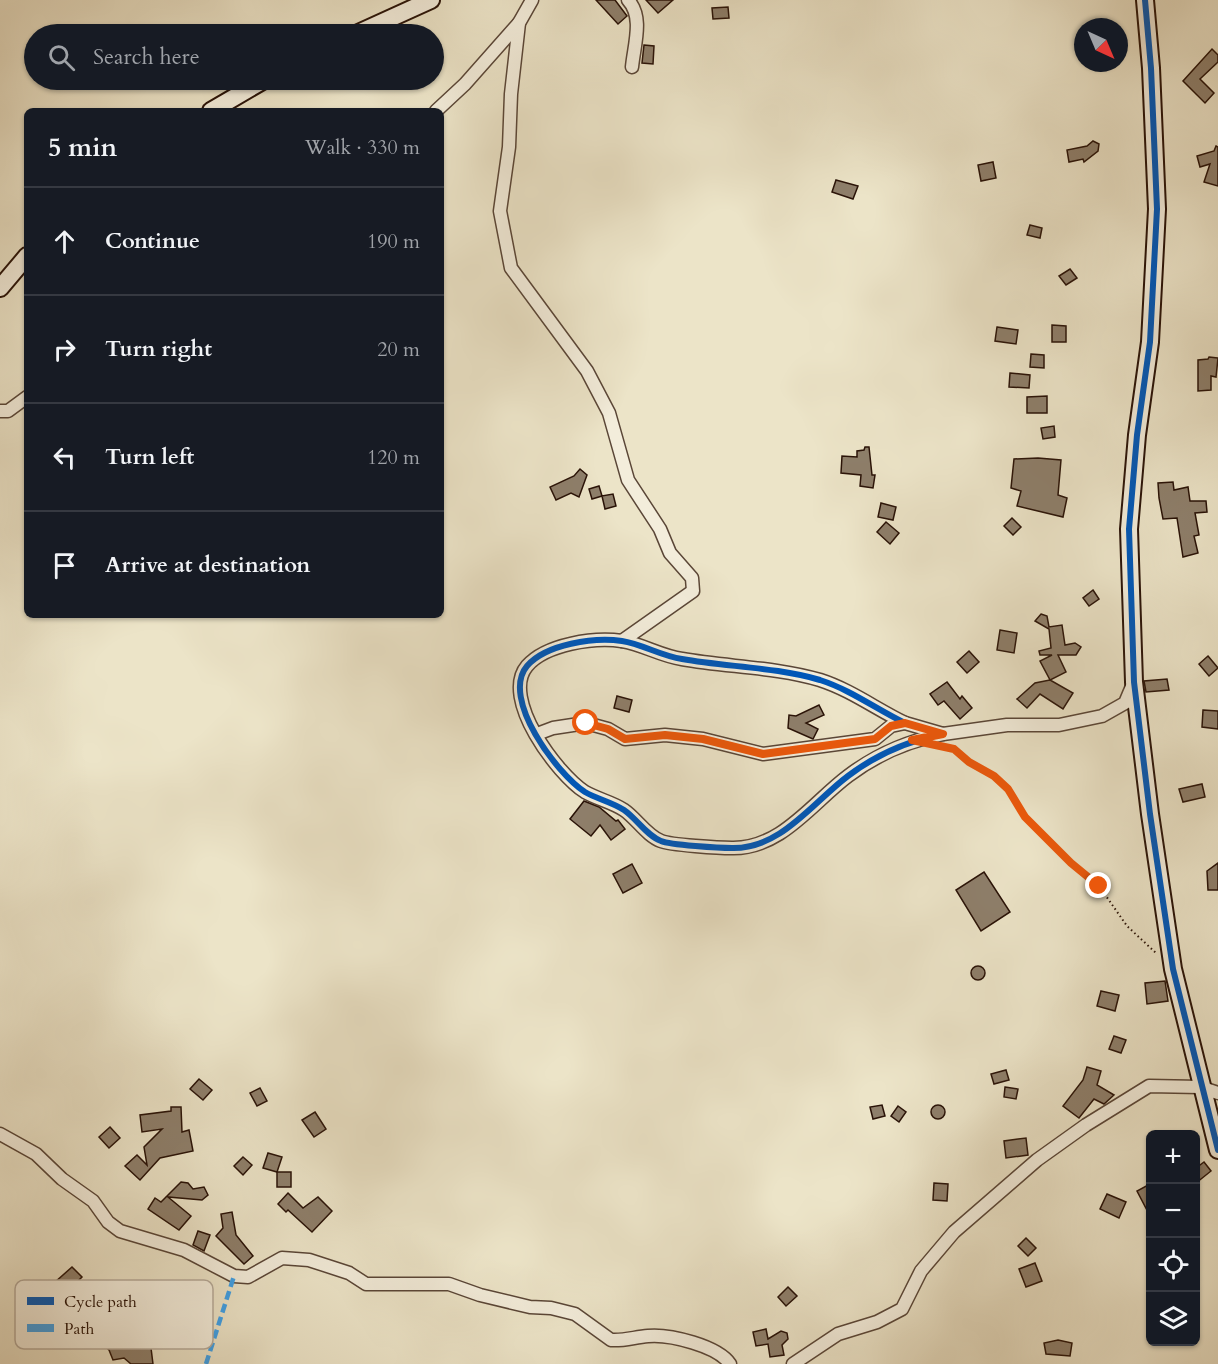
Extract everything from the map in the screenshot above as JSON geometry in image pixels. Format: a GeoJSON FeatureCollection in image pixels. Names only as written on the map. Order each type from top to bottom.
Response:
{"type":"FeatureCollection","features":[{"type":"Feature","properties":{"kind":"street"},"geometry":{"type":"LineString","coordinates":[[378,24],[431,0]]}},
{"type":"Feature","properties":{"kind":"street"},"geometry":{"type":"LineString","coordinates":[[439,108],[465,84],[519,23],[532,0]]}},
{"type":"Feature","properties":{"kind":"street"},"geometry":{"type":"LineString","coordinates":[[628,0],[635,8],[637,23],[632,67]]}},
{"type":"Feature","properties":{"kind":"street"},"geometry":{"type":"LineString","coordinates":[[1145,0],[1151,68],[1157,209],[1150,342],[1137,435],[1130,529],[1134,682],[1150,814],[1173,969],[1200,1086],[1218,1150]]}},
{"type":"Feature","properties":{"kind":"street"},"geometry":{"type":"LineString","coordinates":[[519,23],[511,94],[509,147],[500,211],[511,268],[587,370],[609,413],[628,480],[660,529],[670,553],[692,578],[693,591],[622,641]]}},
{"type":"Feature","properties":{"kind":"street"},"geometry":{"type":"LineString","coordinates":[[216,108],[247,90]]}},
{"type":"Feature","properties":{"kind":"street"},"geometry":{"type":"LineString","coordinates":[[0,288],[24,260]]}},
{"type":"Feature","properties":{"kind":"street"},"geometry":{"type":"LineString","coordinates":[[0,411],[8,411],[24,399]]}},
{"type":"Feature","properties":{"kind":"street"},"geometry":{"type":"LineString","coordinates":[[944,741],[877,710],[854,693],[818,680],[679,658],[622,641],[569,646],[541,654],[526,668],[518,688],[526,718],[550,757],[585,792],[625,811],[660,841],[732,848],[758,846],[784,831],[848,776],[879,756],[912,740],[944,741],[1007,725],[1059,725],[1102,716],[1125,703],[1134,682]]}},
{"type":"Feature","properties":{"kind":"street"},"geometry":{"type":"LineString","coordinates":[[537,734],[553,728],[586,723],[608,729],[625,739],[665,735],[703,739],[763,754],[875,739],[891,726],[905,723]]}},
{"type":"Feature","properties":{"kind":"street"},"geometry":{"type":"LineString","coordinates":[[793,1364],[838,1334],[878,1322],[902,1309],[921,1271],[954,1232],[1038,1160],[1086,1125],[1149,1086],[1200,1086],[1218,1093]]}},
{"type":"Feature","properties":{"kind":"street"},"geometry":{"type":"LineString","coordinates":[[0,1134],[36,1154],[62,1179],[93,1201],[108,1222],[120,1231],[184,1250],[234,1275],[248,1276],[276,1260],[288,1258],[309,1260],[349,1273],[366,1284],[449,1284],[480,1295],[530,1307],[551,1308],[575,1314],[611,1340],[660,1336],[702,1346],[723,1356],[730,1364]]}},
{"type":"Feature","properties":{"kind":"path"},"geometry":{"type":"LineString","coordinates":[[944,741],[969,762],[994,776],[1008,789],[1025,817],[1071,863],[1099,886],[1127,926],[1173,969]]}},
{"type":"Feature","properties":{"kind":"building"},"geometry":{"type":"Polygon","coordinates":[[[596,0],[615,0],[627,16],[618,24],[596,0]]]}},
{"type":"Feature","properties":{"kind":"building"},"geometry":{"type":"Polygon","coordinates":[[[646,0],[673,0],[658,13],[646,0]]]}},
{"type":"Feature","properties":{"kind":"building"},"geometry":{"type":"Polygon","coordinates":[[[728,7],[729,18],[713,19],[712,8],[728,7]]]}},
{"type":"Feature","properties":{"kind":"building"},"geometry":{"type":"Polygon","coordinates":[[[644,45],[654,46],[653,64],[642,63],[644,45]]]}},
{"type":"Feature","properties":{"kind":"building"},"geometry":{"type":"Polygon","coordinates":[[[1212,49],[1218,55],[1218,62],[1200,79],[1214,93],[1205,103],[1183,81],[1212,49]]]}},
{"type":"Feature","properties":{"kind":"building"},"geometry":{"type":"Polygon","coordinates":[[[1093,141],[1099,144],[1098,151],[1084,162],[1083,159],[1069,162],[1067,150],[1087,146],[1093,141]]]}},
{"type":"Feature","properties":{"kind":"building"},"geometry":{"type":"Polygon","coordinates":[[[1216,146],[1218,147],[1218,186],[1204,182],[1210,164],[1200,167],[1197,156],[1214,151],[1216,146]]]}},
{"type":"Feature","properties":{"kind":"building"},"geometry":{"type":"Polygon","coordinates":[[[993,162],[996,178],[981,181],[978,165],[993,162]]]}},
{"type":"Feature","properties":{"kind":"building"},"geometry":{"type":"Polygon","coordinates":[[[836,180],[858,186],[853,199],[832,192],[836,180]]]}},
{"type":"Feature","properties":{"kind":"building"},"geometry":{"type":"Polygon","coordinates":[[[1030,225],[1042,228],[1040,238],[1027,235],[1030,225]]]}},
{"type":"Feature","properties":{"kind":"building"},"geometry":{"type":"Polygon","coordinates":[[[1070,269],[1077,278],[1066,285],[1059,276],[1070,269]]]}},
{"type":"Feature","properties":{"kind":"building"},"geometry":{"type":"Polygon","coordinates":[[[1052,325],[1066,326],[1066,342],[1052,342],[1052,325]]]}},
{"type":"Feature","properties":{"kind":"building"},"geometry":{"type":"Polygon","coordinates":[[[997,327],[1018,330],[1016,344],[995,341],[997,327]]]}},
{"type":"Feature","properties":{"kind":"building"},"geometry":{"type":"Polygon","coordinates":[[[1031,354],[1044,355],[1044,368],[1030,367],[1031,354]]]}},
{"type":"Feature","properties":{"kind":"building"},"geometry":{"type":"Polygon","coordinates":[[[1209,357],[1218,358],[1216,377],[1211,376],[1211,390],[1198,391],[1198,360],[1209,357]]]}},
{"type":"Feature","properties":{"kind":"building"},"geometry":{"type":"Polygon","coordinates":[[[1010,373],[1030,375],[1029,388],[1009,387],[1010,373]]]}},
{"type":"Feature","properties":{"kind":"building"},"geometry":{"type":"Polygon","coordinates":[[[1047,396],[1047,413],[1027,413],[1027,397],[1047,396]]]}},
{"type":"Feature","properties":{"kind":"building"},"geometry":{"type":"Polygon","coordinates":[[[1054,426],[1055,437],[1043,439],[1041,428],[1054,426]]]}},
{"type":"Feature","properties":{"kind":"building"},"geometry":{"type":"Polygon","coordinates":[[[865,447],[869,447],[872,475],[875,475],[873,488],[860,486],[861,475],[841,473],[842,456],[857,457],[857,451],[864,450],[865,447]]]}},
{"type":"Feature","properties":{"kind":"building"},"geometry":{"type":"Polygon","coordinates":[[[1014,459],[1061,460],[1058,495],[1067,498],[1063,517],[1017,506],[1021,491],[1011,488],[1014,459]]]}},
{"type":"Feature","properties":{"kind":"building"},"geometry":{"type":"Polygon","coordinates":[[[580,469],[587,475],[579,497],[571,493],[556,500],[550,487],[574,476],[580,469]]]}},
{"type":"Feature","properties":{"kind":"building"},"geometry":{"type":"Polygon","coordinates":[[[1173,482],[1174,490],[1188,487],[1190,501],[1206,501],[1207,512],[1195,513],[1199,535],[1194,536],[1198,553],[1183,557],[1177,518],[1163,519],[1159,498],[1158,483],[1173,482]]]}},
{"type":"Feature","properties":{"kind":"building"},"geometry":{"type":"Polygon","coordinates":[[[599,486],[602,496],[592,499],[589,489],[599,486]]]}},
{"type":"Feature","properties":{"kind":"building"},"geometry":{"type":"Polygon","coordinates":[[[613,494],[616,506],[605,509],[602,496],[613,494]]]}},
{"type":"Feature","properties":{"kind":"building"},"geometry":{"type":"Polygon","coordinates":[[[881,503],[896,507],[893,520],[878,517],[881,503]]]}},
{"type":"Feature","properties":{"kind":"building"},"geometry":{"type":"Polygon","coordinates":[[[1012,518],[1021,527],[1013,535],[1004,526],[1012,518]]]}},
{"type":"Feature","properties":{"kind":"building"},"geometry":{"type":"Polygon","coordinates":[[[886,522],[899,533],[890,544],[877,532],[886,522]]]}},
{"type":"Feature","properties":{"kind":"building"},"geometry":{"type":"Polygon","coordinates":[[[1093,590],[1099,599],[1089,606],[1083,598],[1093,590]]]}},
{"type":"Feature","properties":{"kind":"building"},"geometry":{"type":"Polygon","coordinates":[[[1041,614],[1047,616],[1049,627],[1062,625],[1065,645],[1075,643],[1081,647],[1076,655],[1058,655],[1066,672],[1050,680],[1040,661],[1052,655],[1040,655],[1039,651],[1051,648],[1049,629],[1035,621],[1041,614]]]}},
{"type":"Feature","properties":{"kind":"building"},"geometry":{"type":"Polygon","coordinates":[[[1000,630],[1017,633],[1014,653],[997,650],[1000,630]]]}},
{"type":"Feature","properties":{"kind":"building"},"geometry":{"type":"Polygon","coordinates":[[[969,651],[979,662],[967,673],[957,662],[969,651]]]}},
{"type":"Feature","properties":{"kind":"building"},"geometry":{"type":"Polygon","coordinates":[[[1208,656],[1218,668],[1209,676],[1199,664],[1208,656]]]}},
{"type":"Feature","properties":{"kind":"building"},"geometry":{"type":"Polygon","coordinates":[[[1167,679],[1169,690],[1146,692],[1144,681],[1167,679]]]}},
{"type":"Feature","properties":{"kind":"building"},"geometry":{"type":"Polygon","coordinates":[[[1050,680],[1073,693],[1063,709],[1040,694],[1027,708],[1017,699],[1035,683],[1050,680]]]}},
{"type":"Feature","properties":{"kind":"building"},"geometry":{"type":"Polygon","coordinates":[[[947,682],[960,699],[962,696],[972,708],[960,719],[944,701],[938,705],[930,694],[947,682]]]}},
{"type":"Feature","properties":{"kind":"building"},"geometry":{"type":"Polygon","coordinates":[[[617,696],[632,700],[629,712],[614,708],[617,696]]]}},
{"type":"Feature","properties":{"kind":"building"},"geometry":{"type":"Polygon","coordinates":[[[819,705],[824,715],[806,723],[818,729],[813,739],[788,728],[789,715],[796,716],[819,705]]]}},
{"type":"Feature","properties":{"kind":"building"},"geometry":{"type":"Polygon","coordinates":[[[1203,710],[1218,711],[1218,729],[1202,727],[1203,710]]]}},
{"type":"Feature","properties":{"kind":"building"},"geometry":{"type":"Polygon","coordinates":[[[1202,784],[1205,797],[1183,802],[1179,789],[1202,784]]]}},
{"type":"Feature","properties":{"kind":"building"},"geometry":{"type":"Polygon","coordinates":[[[584,801],[599,807],[616,821],[618,820],[625,829],[611,840],[600,825],[591,836],[570,819],[584,801]]]}},
{"type":"Feature","properties":{"kind":"building"},"geometry":{"type":"Polygon","coordinates":[[[1218,863],[1218,890],[1208,890],[1207,871],[1218,863]]]}},
{"type":"Feature","properties":{"kind":"building"},"geometry":{"type":"Polygon","coordinates":[[[632,864],[642,883],[623,893],[613,874],[632,864]]]}},
{"type":"Feature","properties":{"kind":"building"},"geometry":{"type":"Polygon","coordinates":[[[984,872],[1010,912],[981,931],[956,890],[984,872]]]}},
{"type":"Feature","properties":{"kind":"building"},"geometry":{"type":"Polygon","coordinates":[[[975,966],[981,966],[985,973],[981,980],[975,980],[971,976],[971,970],[975,966]]]}},
{"type":"Feature","properties":{"kind":"building"},"geometry":{"type":"Polygon","coordinates":[[[1165,981],[1168,1001],[1147,1004],[1145,983],[1165,981]]]}},
{"type":"Feature","properties":{"kind":"building"},"geometry":{"type":"Polygon","coordinates":[[[1101,991],[1119,995],[1115,1011],[1097,1006],[1101,991]]]}},
{"type":"Feature","properties":{"kind":"building"},"geometry":{"type":"Polygon","coordinates":[[[1114,1036],[1126,1040],[1121,1053],[1109,1049],[1114,1036]]]}},
{"type":"Feature","properties":{"kind":"building"},"geometry":{"type":"Polygon","coordinates":[[[1087,1067],[1101,1071],[1097,1085],[1114,1095],[1104,1104],[1094,1099],[1079,1118],[1063,1106],[1083,1080],[1087,1067]]]}},
{"type":"Feature","properties":{"kind":"building"},"geometry":{"type":"Polygon","coordinates":[[[1006,1070],[1009,1080],[994,1084],[991,1074],[1006,1070]]]}},
{"type":"Feature","properties":{"kind":"building"},"geometry":{"type":"Polygon","coordinates":[[[199,1079],[212,1090],[203,1100],[190,1089],[199,1079]]]}},
{"type":"Feature","properties":{"kind":"building"},"geometry":{"type":"Polygon","coordinates":[[[1005,1087],[1018,1089],[1016,1099],[1004,1097],[1005,1087]]]}},
{"type":"Feature","properties":{"kind":"building"},"geometry":{"type":"Polygon","coordinates":[[[260,1088],[267,1101],[257,1106],[250,1093],[260,1088]]]}},
{"type":"Feature","properties":{"kind":"building"},"geometry":{"type":"Polygon","coordinates":[[[882,1105],[885,1116],[873,1119],[870,1107],[882,1105]]]}},
{"type":"Feature","properties":{"kind":"building"},"geometry":{"type":"Polygon","coordinates":[[[938,1105],[943,1107],[945,1112],[943,1117],[938,1119],[933,1117],[931,1112],[933,1107],[938,1105]]]}},
{"type":"Feature","properties":{"kind":"building"},"geometry":{"type":"Polygon","coordinates":[[[898,1106],[906,1112],[899,1122],[891,1116],[898,1106]]]}},
{"type":"Feature","properties":{"kind":"building"},"geometry":{"type":"Polygon","coordinates":[[[171,1107],[181,1107],[182,1132],[189,1130],[193,1151],[160,1158],[140,1180],[125,1166],[137,1155],[147,1165],[144,1147],[162,1129],[142,1132],[140,1115],[171,1111],[171,1107]]]}},
{"type":"Feature","properties":{"kind":"building"},"geometry":{"type":"Polygon","coordinates":[[[315,1112],[326,1129],[314,1137],[302,1120],[315,1112]]]}},
{"type":"Feature","properties":{"kind":"building"},"geometry":{"type":"Polygon","coordinates":[[[110,1127],[120,1138],[109,1148],[99,1137],[110,1127]]]}},
{"type":"Feature","properties":{"kind":"building"},"geometry":{"type":"Polygon","coordinates":[[[1026,1138],[1028,1155],[1006,1158],[1004,1141],[1026,1138]]]}},
{"type":"Feature","properties":{"kind":"building"},"geometry":{"type":"Polygon","coordinates":[[[268,1153],[282,1157],[277,1172],[263,1168],[268,1153]]]}},
{"type":"Feature","properties":{"kind":"building"},"geometry":{"type":"Polygon","coordinates":[[[243,1157],[252,1165],[243,1175],[234,1166],[243,1157]]]}},
{"type":"Feature","properties":{"kind":"building"},"geometry":{"type":"Polygon","coordinates":[[[1204,1162],[1211,1171],[1200,1180],[1200,1165],[1204,1162]]]}},
{"type":"Feature","properties":{"kind":"building"},"geometry":{"type":"Polygon","coordinates":[[[277,1172],[291,1172],[291,1187],[277,1187],[277,1172]]]}},
{"type":"Feature","properties":{"kind":"building"},"geometry":{"type":"Polygon","coordinates":[[[181,1182],[188,1183],[193,1189],[204,1187],[208,1195],[202,1200],[168,1197],[191,1216],[179,1230],[148,1209],[155,1198],[161,1202],[181,1182]]]}},
{"type":"Feature","properties":{"kind":"building"},"geometry":{"type":"Polygon","coordinates":[[[934,1183],[948,1184],[947,1201],[933,1200],[934,1183]]]}},
{"type":"Feature","properties":{"kind":"building"},"geometry":{"type":"Polygon","coordinates":[[[1146,1186],[1146,1208],[1137,1191],[1146,1186]]]}},
{"type":"Feature","properties":{"kind":"building"},"geometry":{"type":"Polygon","coordinates":[[[288,1193],[303,1208],[318,1197],[332,1211],[312,1232],[278,1204],[288,1193]]]}},
{"type":"Feature","properties":{"kind":"building"},"geometry":{"type":"Polygon","coordinates":[[[1107,1194],[1126,1202],[1119,1218],[1100,1209],[1107,1194]]]}},
{"type":"Feature","properties":{"kind":"building"},"geometry":{"type":"Polygon","coordinates":[[[232,1212],[236,1235],[253,1256],[244,1264],[216,1236],[223,1228],[221,1214],[232,1212]]]}},
{"type":"Feature","properties":{"kind":"building"},"geometry":{"type":"Polygon","coordinates":[[[198,1231],[210,1235],[204,1251],[193,1245],[198,1231]]]}},
{"type":"Feature","properties":{"kind":"building"},"geometry":{"type":"Polygon","coordinates":[[[1026,1238],[1036,1248],[1028,1256],[1018,1246],[1026,1238]]]}},
{"type":"Feature","properties":{"kind":"building"},"geometry":{"type":"Polygon","coordinates":[[[1035,1263],[1042,1281],[1026,1287],[1019,1269],[1035,1263]]]}},
{"type":"Feature","properties":{"kind":"building"},"geometry":{"type":"Polygon","coordinates":[[[72,1267],[82,1277],[79,1280],[57,1280],[72,1267]]]}},
{"type":"Feature","properties":{"kind":"building"},"geometry":{"type":"Polygon","coordinates":[[[788,1287],[797,1296],[786,1306],[778,1297],[788,1287]]]}},
{"type":"Feature","properties":{"kind":"building"},"geometry":{"type":"Polygon","coordinates":[[[766,1329],[768,1339],[781,1331],[787,1333],[788,1339],[782,1345],[784,1355],[770,1357],[768,1344],[756,1346],[753,1332],[766,1329]]]}},
{"type":"Feature","properties":{"kind":"building"},"geometry":{"type":"Polygon","coordinates":[[[1058,1340],[1072,1343],[1070,1356],[1046,1354],[1044,1343],[1058,1340]]]}},
{"type":"Feature","properties":{"kind":"building"},"geometry":{"type":"Polygon","coordinates":[[[151,1349],[153,1364],[131,1364],[124,1358],[113,1360],[109,1350],[151,1349]]]}},
{"type":"Feature","properties":{"kind":"marked path"},"geometry":{"type":"LineString","coordinates":[[213,1342],[234,1276]]}},
{"type":"Feature","properties":{"kind":"marked path"},"geometry":{"type":"LineString","coordinates":[[206,1364],[211,1349]]}},
{"type":"Feature","properties":{"kind":"cycle path"},"geometry":{"type":"LineString","coordinates":[[1145,0],[1151,68],[1157,209],[1150,342],[1137,435],[1129,529],[1134,682],[1150,814],[1173,969],[1218,1150]]}},
{"type":"Feature","properties":{"kind":"cycle path"},"geometry":{"type":"LineString","coordinates":[[905,723],[853,694],[820,680],[786,672],[699,662],[659,653],[622,641],[585,641],[558,647],[535,658],[527,666],[521,680],[521,697],[535,734],[547,753],[573,783],[594,797],[624,810],[656,839],[674,844],[732,848],[766,841],[781,833],[848,776],[870,761],[917,740],[943,734]]}},
{"type":"Feature","properties":{"kind":"route"},"geometry":{"type":"LineString","coordinates":[[586,723],[608,729],[625,739],[665,735],[703,739],[763,754],[853,744],[875,739],[891,726],[905,723],[926,728],[943,734],[912,740],[954,749],[969,762],[994,776],[1008,789],[1025,817],[1071,863],[1099,886]]}}]}
